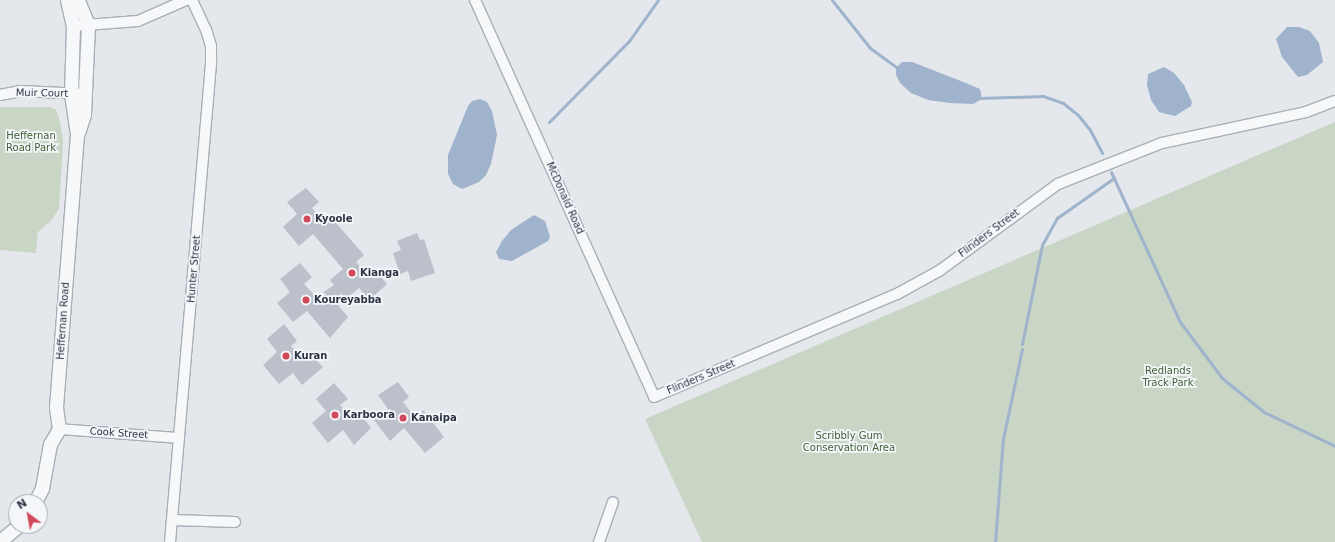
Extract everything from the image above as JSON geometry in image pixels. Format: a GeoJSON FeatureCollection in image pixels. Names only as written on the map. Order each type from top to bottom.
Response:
{"type":"FeatureCollection","features":[{"type":"Feature","properties":{"kind":"street","name":"Heffernan Road"},"geometry":{"type":"LineString","coordinates":[[67,0],[73,26],[70,94],[77,136]]}},
{"type":"Feature","properties":{"kind":"street","name":"Heffernan Road"},"geometry":{"type":"LineString","coordinates":[[59,429],[56,406],[77,136],[84,114],[88,26],[78,0]]}},
{"type":"Feature","properties":{"kind":"street"},"geometry":{"type":"LineString","coordinates":[[73,26],[138,21],[186,0]]}},
{"type":"Feature","properties":{"kind":"street","name":"Hunter Street"},"geometry":{"type":"LineString","coordinates":[[170,542],[211,61],[211,46],[192,0]]}},
{"type":"Feature","properties":{"kind":"street","name":"McDonald Road"},"geometry":{"type":"LineString","coordinates":[[475,0],[654,397]]}},
{"type":"Feature","properties":{"kind":"street","name":"Muir Court"},"geometry":{"type":"LineString","coordinates":[[0,95],[22,91],[84,94]]}},
{"type":"Feature","properties":{"kind":"street","name":"Flinders Street"},"geometry":{"type":"LineString","coordinates":[[654,397],[896,294],[939,271],[1058,184],[1162,143],[1306,112],[1335,101]]}},
{"type":"Feature","properties":{"kind":"street"},"geometry":{"type":"LineString","coordinates":[[39,494],[42,488],[50,444],[59,429]]}},
{"type":"Feature","properties":{"kind":"street","name":"Cook Street"},"geometry":{"type":"LineString","coordinates":[[59,429],[179,438]]}},
{"type":"Feature","properties":{"kind":"street"},"geometry":{"type":"LineString","coordinates":[[599,542],[613,502]]}},
{"type":"Feature","properties":{"kind":"street"},"geometry":{"type":"LineString","coordinates":[[173,520],[235,522]]}},
{"type":"Feature","properties":{"kind":"street"},"geometry":{"type":"LineString","coordinates":[[0,541],[8,534]]}},
{"type":"Feature","properties":{"kind":"green space","name":"Heffernan Road Park"},"geometry":{"type":"Polygon","coordinates":[[[0,107],[49,107],[56,110],[60,121],[63,142],[59,208],[52,220],[38,232],[36,253],[0,250],[0,107]]]}},
{"type":"Feature","properties":{"kind":"green space","name":"Redlands Track Park"},"geometry":{"type":"Polygon","coordinates":[[[1335,122],[1335,542],[702,542],[645,419],[1335,122]]]}},
{"type":"Feature","properties":{"kind":"water"},"geometry":{"type":"Polygon","coordinates":[[[1287,27],[1299,27],[1310,31],[1319,43],[1323,62],[1307,75],[1298,77],[1282,57],[1276,39],[1287,27]]]}},
{"type":"Feature","properties":{"kind":"water"},"geometry":{"type":"Polygon","coordinates":[[[902,62],[912,62],[980,89],[982,99],[973,104],[950,103],[928,100],[911,93],[900,83],[896,75],[896,68],[902,62]]]}},
{"type":"Feature","properties":{"kind":"water"},"geometry":{"type":"Polygon","coordinates":[[[1164,67],[1174,73],[1184,85],[1192,102],[1191,106],[1175,116],[1159,112],[1151,100],[1147,85],[1148,74],[1164,67]]]}},
{"type":"Feature","properties":{"kind":"water"},"geometry":{"type":"Polygon","coordinates":[[[480,99],[487,102],[492,111],[497,135],[491,164],[486,175],[479,182],[462,189],[453,184],[448,174],[448,155],[468,106],[472,101],[480,99]]]}},
{"type":"Feature","properties":{"kind":"water"},"geometry":{"type":"Polygon","coordinates":[[[534,215],[545,221],[550,237],[548,241],[512,261],[499,259],[496,252],[502,241],[511,230],[534,215]]]}},
{"type":"Feature","properties":{"kind":"building"},"geometry":{"type":"Polygon","coordinates":[[[306,188],[319,202],[312,208],[323,221],[330,216],[364,255],[356,262],[368,276],[375,270],[387,284],[369,300],[359,288],[338,305],[348,317],[330,338],[307,311],[293,322],[277,303],[290,292],[280,279],[300,263],[312,277],[304,284],[316,297],[334,285],[330,280],[343,269],[313,234],[299,246],[283,227],[297,214],[287,202],[306,188]]]}},
{"type":"Feature","properties":{"kind":"building"},"geometry":{"type":"Polygon","coordinates":[[[417,233],[420,240],[424,239],[435,273],[411,281],[408,271],[400,274],[393,253],[401,250],[397,241],[417,233]]]}},
{"type":"Feature","properties":{"kind":"building","name":"Kuran"},"geometry":{"type":"Polygon","coordinates":[[[284,324],[297,341],[291,346],[302,359],[309,353],[323,367],[302,385],[293,373],[279,384],[263,365],[277,352],[267,339],[284,324]]]}},
{"type":"Feature","properties":{"kind":"building","name":"Kanaipa"},"geometry":{"type":"Polygon","coordinates":[[[398,382],[409,397],[403,402],[414,416],[423,410],[444,437],[425,453],[404,428],[390,441],[374,420],[388,409],[378,395],[398,382]]]}},
{"type":"Feature","properties":{"kind":"building","name":"Karboora"},"geometry":{"type":"Polygon","coordinates":[[[334,383],[348,399],[340,405],[352,419],[359,412],[371,428],[354,445],[343,430],[328,443],[312,423],[326,411],[316,399],[334,383]]]}},
{"type":"Feature","properties":{"kind":"waterway"},"geometry":{"type":"LineString","coordinates":[[549,122],[629,41],[658,0]]}},
{"type":"Feature","properties":{"kind":"waterway"},"geometry":{"type":"LineString","coordinates":[[832,0],[870,48],[899,69]]}},
{"type":"Feature","properties":{"kind":"waterway"},"geometry":{"type":"LineString","coordinates":[[980,98],[1043,96],[1063,103],[1078,115],[1090,130],[1102,153]]}},
{"type":"Feature","properties":{"kind":"waterway"},"geometry":{"type":"LineString","coordinates":[[1111,172],[1180,322],[1222,378],[1264,412],[1335,446]]}},
{"type":"Feature","properties":{"kind":"waterway"},"geometry":{"type":"LineString","coordinates":[[1022,344],[1042,245],[1057,218],[1114,178]]}},
{"type":"Feature","properties":{"kind":"waterway"},"geometry":{"type":"LineString","coordinates":[[995,542],[1003,439],[1022,349]]}},
{"type":"Feature","properties":{"kind":"place","name":"Kyoole"},"geometry":{"type":"Point","coordinates":[307,219]}},
{"type":"Feature","properties":{"kind":"place","name":"Kianga"},"geometry":{"type":"Point","coordinates":[352,273]}},
{"type":"Feature","properties":{"kind":"place","name":"Koureyabba"},"geometry":{"type":"Point","coordinates":[306,300]}},
{"type":"Feature","properties":{"kind":"place","name":"Kuran"},"geometry":{"type":"Point","coordinates":[286,356]}},
{"type":"Feature","properties":{"kind":"place","name":"Karboora"},"geometry":{"type":"Point","coordinates":[335,415]}},
{"type":"Feature","properties":{"kind":"place","name":"Kanaipa"},"geometry":{"type":"Point","coordinates":[403,418]}},
{"type":"Feature","properties":{"kind":"park label","name":"Scribbly Gum Conservation Area"},"geometry":{"type":"Point","coordinates":[849,440]}}]}
